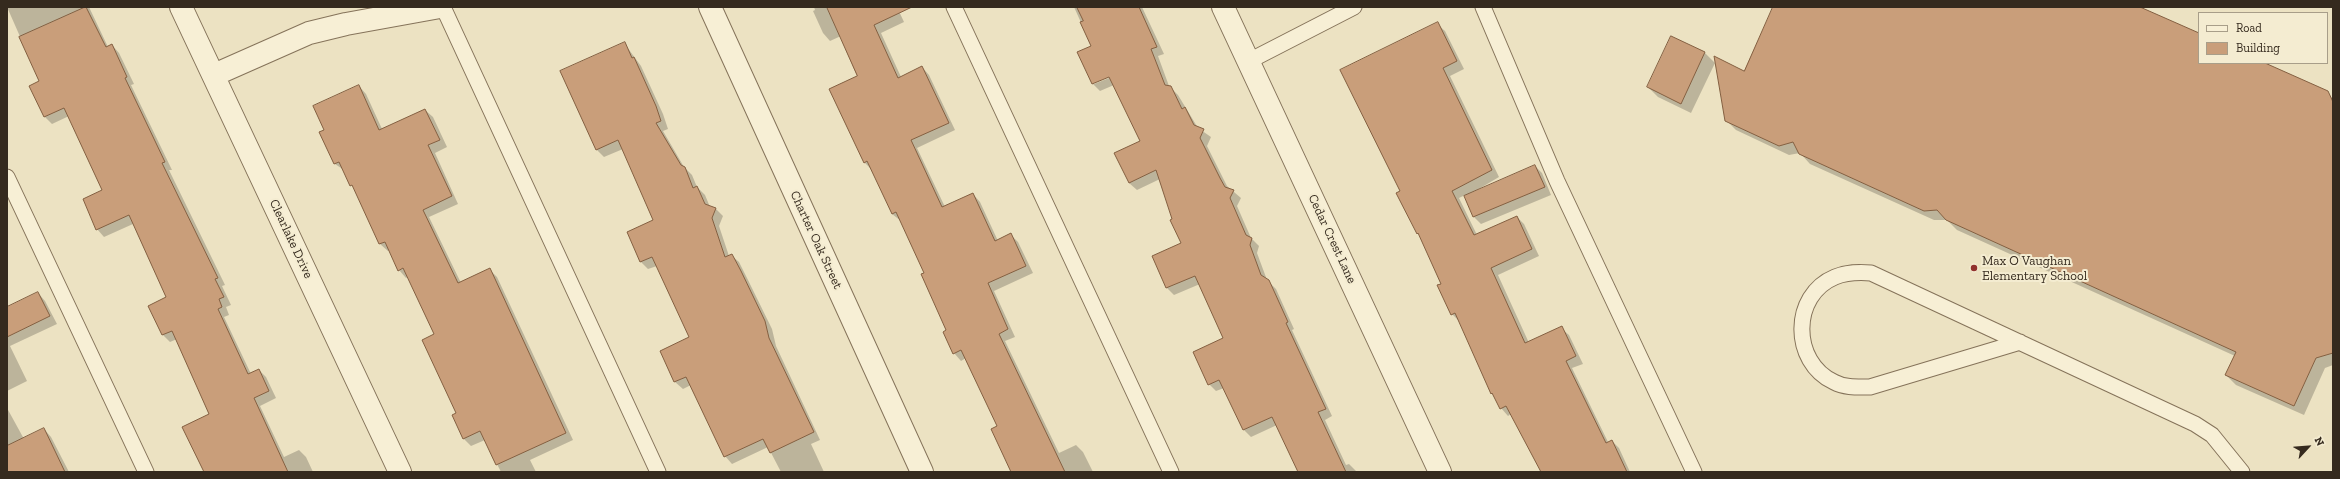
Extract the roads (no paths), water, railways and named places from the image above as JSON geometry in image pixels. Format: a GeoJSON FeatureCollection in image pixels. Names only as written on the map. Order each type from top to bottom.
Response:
{"type":"FeatureCollection","features":[{"type":"Feature","properties":{"kind":"street","name":"Clearlake Drive"},"geometry":{"type":"LineString","coordinates":[[181,7],[400,472]]}},
{"type":"Feature","properties":{"kind":"street"},"geometry":{"type":"LineString","coordinates":[[214,75],[309,33],[346,24],[440,7]]}},
{"type":"Feature","properties":{"kind":"street","name":"Charter Oak Street"},"geometry":{"type":"LineString","coordinates":[[710,7],[922,472]]}},
{"type":"Feature","properties":{"kind":"street","name":"Cedar Crest Lane"},"geometry":{"type":"LineString","coordinates":[[1223,7],[1440,472]]}},
{"type":"Feature","properties":{"kind":"lane"},"geometry":{"type":"LineString","coordinates":[[443,7],[658,472]]}},
{"type":"Feature","properties":{"kind":"lane"},"geometry":{"type":"LineString","coordinates":[[954,7],[1172,472]]}},
{"type":"Feature","properties":{"kind":"lane"},"geometry":{"type":"LineString","coordinates":[[1249,61],[1354,7]]}},
{"type":"Feature","properties":{"kind":"lane"},"geometry":{"type":"LineString","coordinates":[[1483,7],[1557,181],[1694,472]]}},
{"type":"Feature","properties":{"kind":"lane"},"geometry":{"type":"LineString","coordinates":[[7,177],[146,472]]}},
{"type":"Feature","properties":{"kind":"lane"},"geometry":{"type":"LineString","coordinates":[[2020,342],[1870,387],[1851,388],[1834,382],[1818,372],[1807,357],[1801,338],[1801,320],[1808,302],[1819,287],[1834,277],[1852,272],[1871,273],[2020,342],[2195,424],[2212,435],[2242,472]]}},
{"type":"Feature","properties":{"kind":"place","name":"Max O Vaughan Elementary School"},"geometry":{"type":"Point","coordinates":[1974,268]}}]}
